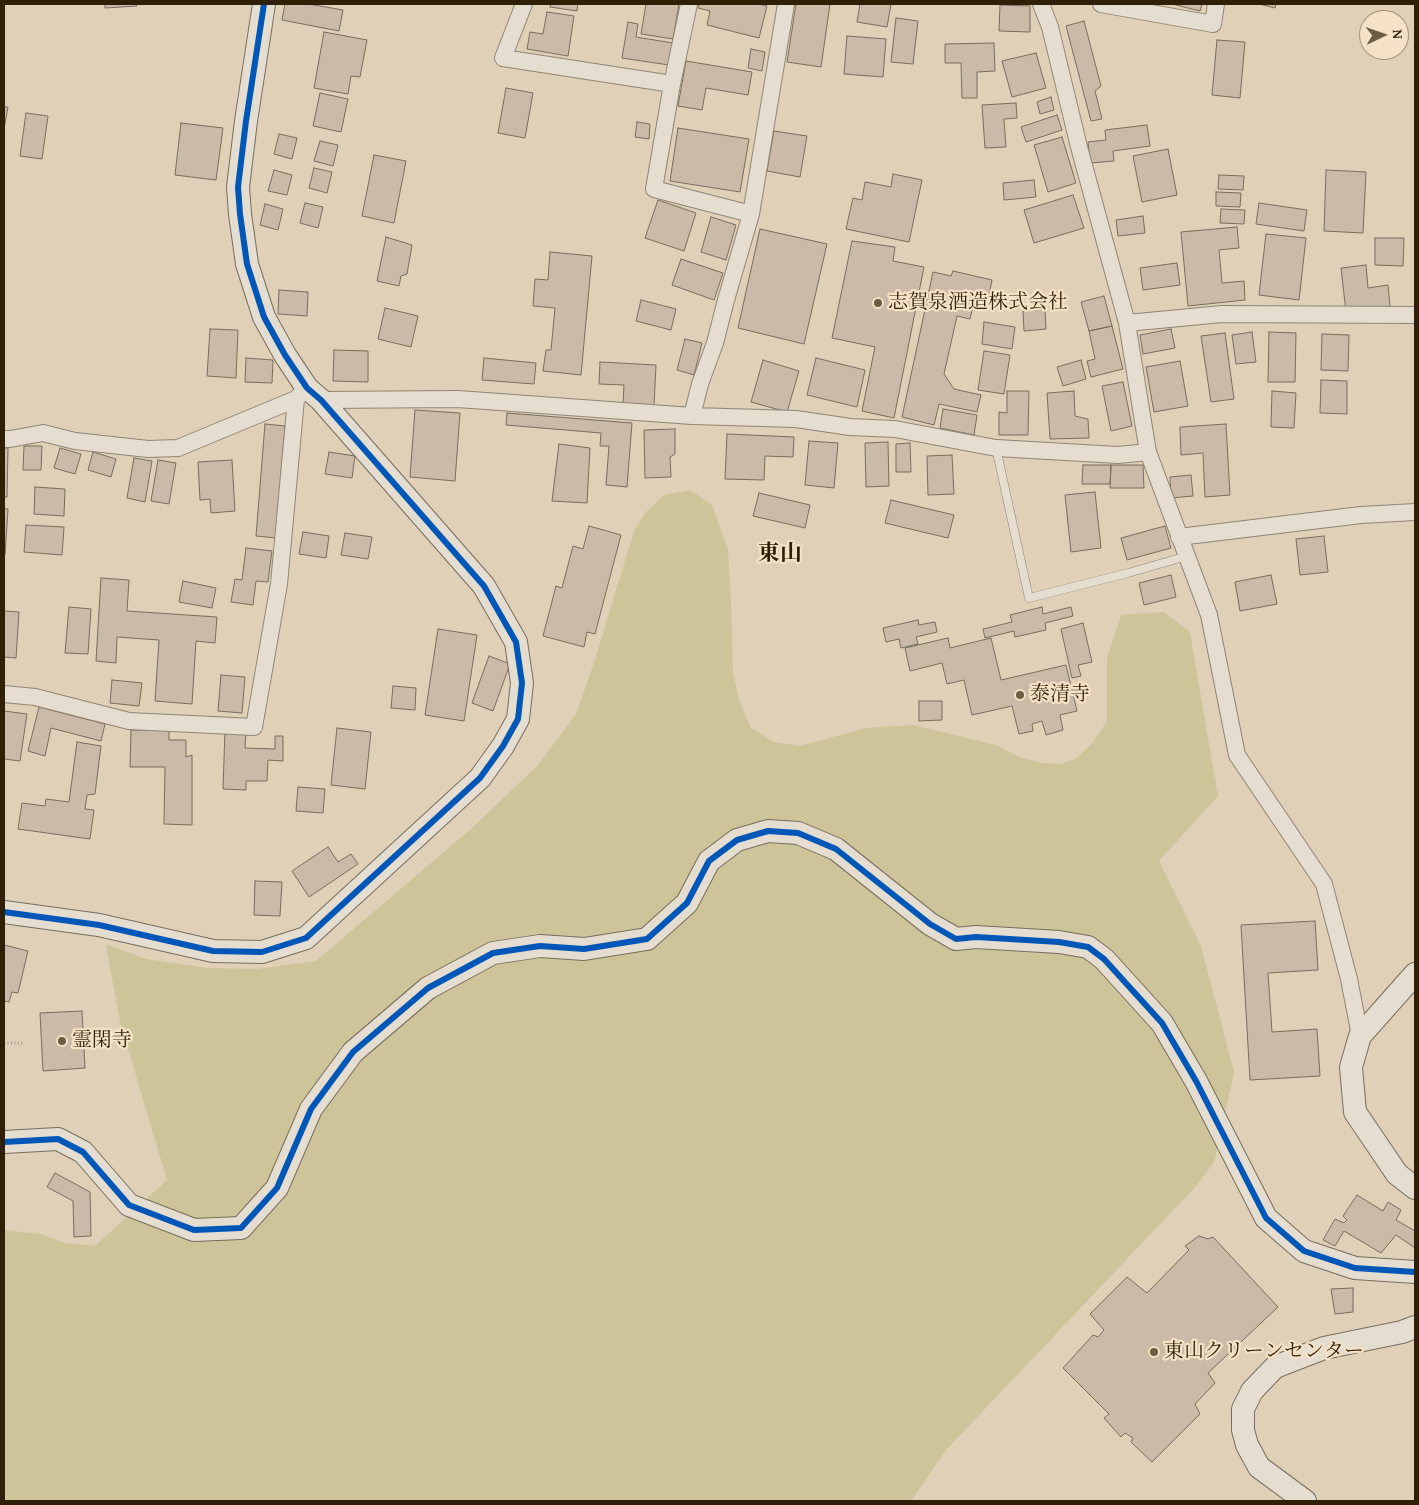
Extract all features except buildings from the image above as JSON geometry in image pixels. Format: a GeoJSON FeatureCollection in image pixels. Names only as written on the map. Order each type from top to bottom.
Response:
{"type":"FeatureCollection","features":[{"type":"Feature","properties":{"kind":"street"},"geometry":{"type":"LineString","coordinates":[[4,912],[99,925],[213,951],[262,952],[306,938],[480,778],[503,746],[518,719],[522,683],[516,642],[484,586],[308,396],[264,317],[247,264],[238,187],[264,4]]}},
{"type":"Feature","properties":{"kind":"street"},"geometry":{"type":"LineString","coordinates":[[524,4],[503,58],[672,84]]}},
{"type":"Feature","properties":{"kind":"street"},"geometry":{"type":"LineString","coordinates":[[689,4],[672,84],[654,189],[751,214]]}},
{"type":"Feature","properties":{"kind":"street"},"geometry":{"type":"LineString","coordinates":[[692,416],[700,384],[715,344],[751,214],[786,4]]}},
{"type":"Feature","properties":{"kind":"street"},"geometry":{"type":"LineString","coordinates":[[1041,4],[1050,27],[1079,147],[1127,323],[1148,452],[1209,615],[1237,755],[1324,884],[1349,979],[1360,1036]]}},
{"type":"Feature","properties":{"kind":"street"},"geometry":{"type":"LineString","coordinates":[[1101,4],[1213,24],[1216,4]]}},
{"type":"Feature","properties":{"kind":"street"},"geometry":{"type":"LineString","coordinates":[[1127,323],[1222,314],[1415,315]]}},
{"type":"Feature","properties":{"kind":"street"},"geometry":{"type":"LineString","coordinates":[[4,694],[34,697],[129,721],[254,727],[279,584],[308,396]]}},
{"type":"Feature","properties":{"kind":"street"},"geometry":{"type":"LineString","coordinates":[[4,439],[43,433],[76,440],[148,449],[178,448],[308,396],[458,399],[692,416],[796,419],[850,427],[895,429],[996,448],[1118,455],[1148,452]]}},
{"type":"Feature","properties":{"kind":"street"},"geometry":{"type":"LineString","coordinates":[[1179,537],[1360,515],[1415,512]]}},
{"type":"Feature","properties":{"kind":"street"},"geometry":{"type":"LineString","coordinates":[[4,1142],[58,1139],[83,1152],[130,1205],[194,1230],[241,1228],[277,1188],[311,1109],[352,1052],[428,988],[493,953],[540,946],[584,949],[647,939],[687,903],[709,861],[737,840],[768,831],[798,833],[836,849],[930,924],[956,939],[976,937],[1059,942],[1088,947],[1104,959],[1162,1023],[1196,1081],[1266,1218],[1304,1250],[1355,1268],[1415,1272]]}},
{"type":"Feature","properties":{"kind":"street"},"geometry":{"type":"LineString","coordinates":[[1415,974],[1360,1036],[1351,1067],[1355,1112],[1397,1174],[1415,1188]]}},
{"type":"Feature","properties":{"kind":"street"},"geometry":{"type":"LineString","coordinates":[[1305,1501],[1258,1467],[1247,1445],[1243,1430],[1243,1409],[1252,1391],[1276,1367],[1324,1348],[1402,1332],[1415,1326]]}},
{"type":"Feature","properties":{"kind":"lane"},"geometry":{"type":"LineString","coordinates":[[996,448],[1029,598],[1187,556]]}},
{"type":"Feature","properties":{"kind":"path"},"geometry":{"type":"LineString","coordinates":[[4,1043],[26,1043]]}},
{"type":"Feature","properties":{"kind":"shaded area"},"geometry":{"type":"Polygon","coordinates":[[[690,490],[712,505],[728,550],[733,673],[740,703],[751,728],[774,742],[800,746],[866,728],[913,725],[996,745],[1021,758],[1042,763],[1061,764],[1075,759],[1092,744],[1107,721],[1107,658],[1121,615],[1164,612],[1190,632],[1218,796],[1159,861],[1201,946],[1234,1072],[1214,1162],[1198,1184],[946,1450],[911,1501],[4,1501],[4,1230],[41,1234],[65,1243],[95,1246],[167,1180],[120,1022],[106,944],[146,959],[206,968],[258,969],[316,961],[472,828],[538,765],[576,714],[593,666],[634,531],[646,512],[664,495],[690,490]]]}},
{"type":"Feature","properties":{"kind":"cycle path"},"geometry":{"type":"LineString","coordinates":[[4,912],[99,925],[213,951],[262,952],[306,938],[480,778],[503,746],[518,719],[522,683],[516,642],[484,586],[321,400],[307,388],[285,355],[264,317],[247,264],[238,187],[264,4]]}},
{"type":"Feature","properties":{"kind":"cycle path"},"geometry":{"type":"LineString","coordinates":[[4,1142],[58,1139],[83,1152],[129,1205],[194,1230],[241,1228],[277,1188],[311,1109],[353,1052],[428,988],[493,953],[540,946],[584,949],[647,939],[687,903],[709,861],[737,840],[768,831],[798,833],[836,849],[930,924],[956,939],[976,937],[1059,942],[1088,947],[1104,959],[1162,1023],[1196,1081],[1266,1218],[1304,1251],[1355,1268],[1415,1272]]}},
{"type":"Feature","properties":{"kind":"place","name":"志賀泉酒造株式会社"},"geometry":{"type":"Point","coordinates":[878,303]}},
{"type":"Feature","properties":{"kind":"place","name":"泰清寺"},"geometry":{"type":"Point","coordinates":[1020,695]}},
{"type":"Feature","properties":{"kind":"place","name":"霊閑寺"},"geometry":{"type":"Point","coordinates":[62,1041]}},
{"type":"Feature","properties":{"kind":"place","name":"東山クリーンセンター"},"geometry":{"type":"Point","coordinates":[1154,1352]}},
{"type":"Feature","properties":{"kind":"district","name":"東山"},"geometry":{"type":"Point","coordinates":[780,554]}}]}
